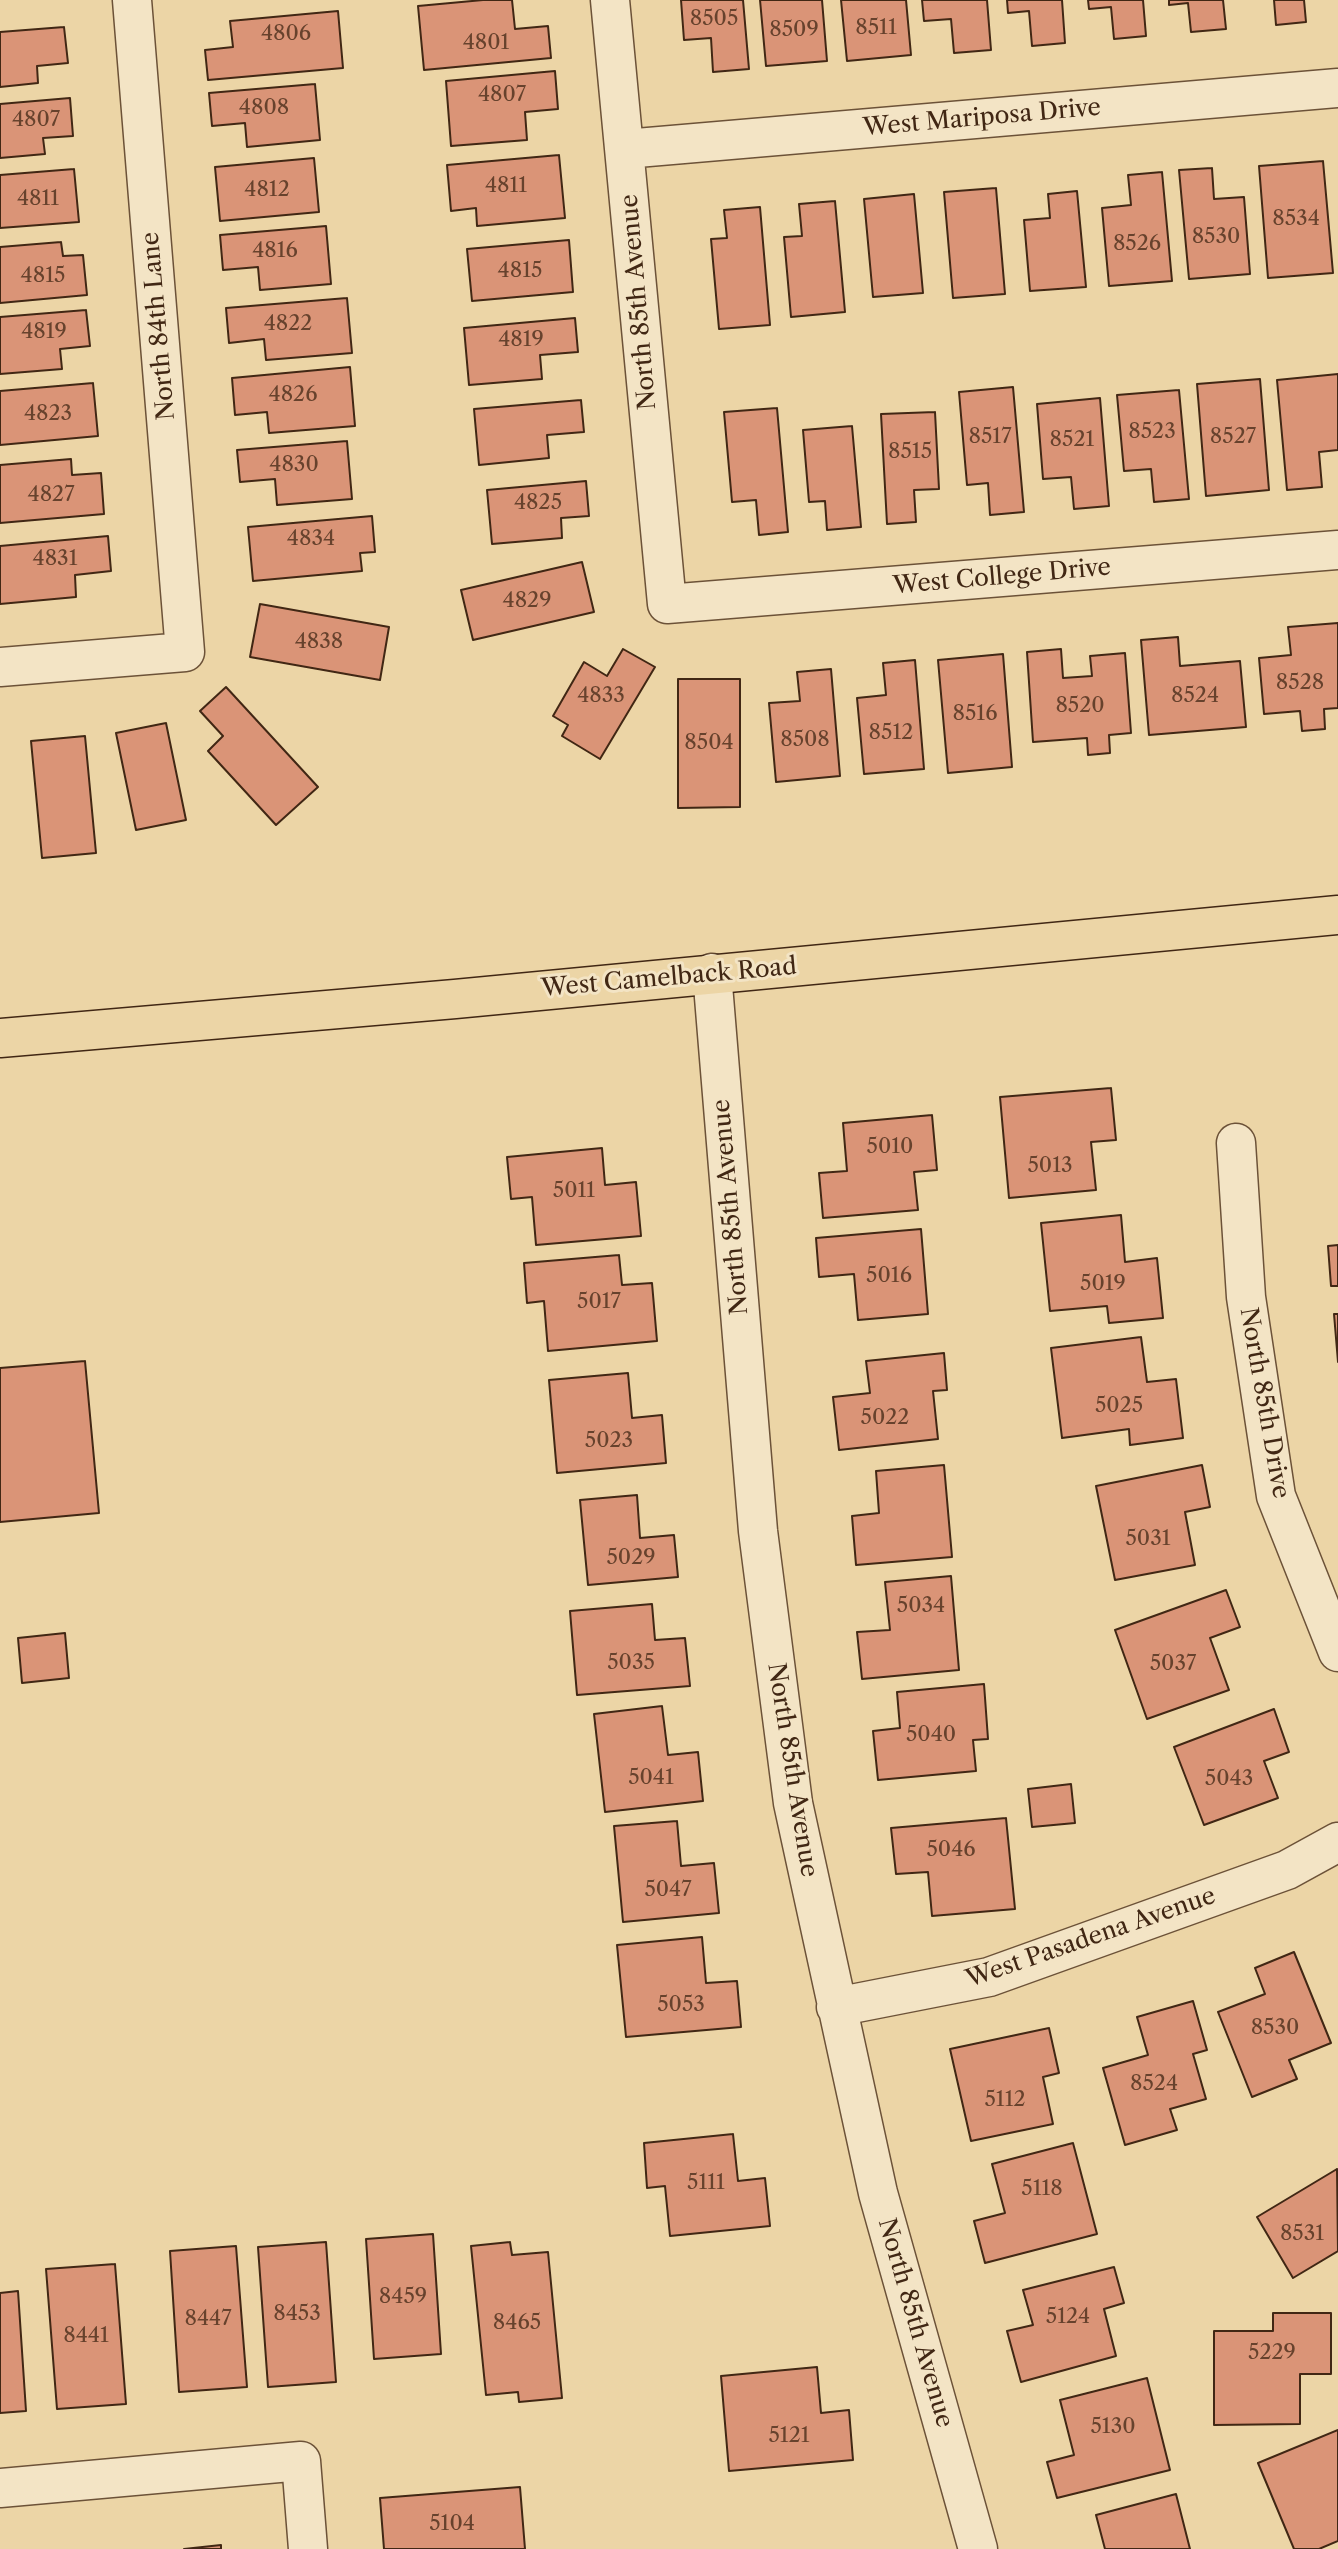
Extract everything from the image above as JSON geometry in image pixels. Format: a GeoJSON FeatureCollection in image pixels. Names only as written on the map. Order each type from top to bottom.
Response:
{"type":"FeatureCollection","features":[{"type":"Feature","properties":{"kind":"main road","name":"West Camelback Road"},"geometry":{"type":"LineString","coordinates":[[0,1038],[1338,915]]}},
{"type":"Feature","properties":{"kind":"street","name":"North 84th Lane"},"geometry":{"type":"LineString","coordinates":[[0,667],[185,652],[132,0]]}},
{"type":"Feature","properties":{"kind":"street","name":"North 85th Avenue"},"geometry":{"type":"LineString","coordinates":[[610,0],[667,604]]}},
{"type":"Feature","properties":{"kind":"street","name":"West Mariposa Drive"},"geometry":{"type":"LineString","coordinates":[[625,149],[1338,88]]}},
{"type":"Feature","properties":{"kind":"street","name":"West College Drive"},"geometry":{"type":"LineString","coordinates":[[667,604],[1338,550]]}},
{"type":"Feature","properties":{"kind":"street","name":"North 85th Avenue"},"geometry":{"type":"LineString","coordinates":[[712,973],[758,1531],[793,1803],[878,2193],[978,2549]]}},
{"type":"Feature","properties":{"kind":"street","name":"North 85th Drive"},"geometry":{"type":"LineString","coordinates":[[1236,1143],[1246,1297],[1276,1496],[1338,1652]]}},
{"type":"Feature","properties":{"kind":"street","name":"West Pasadena Avenue"},"geometry":{"type":"LineString","coordinates":[[836,2007],[989,1978],[1287,1870],[1338,1842]]}},
{"type":"Feature","properties":{"kind":"street"},"geometry":{"type":"LineString","coordinates":[[0,2488],[301,2462],[308,2549]]}},
{"type":"Feature","properties":{"kind":"building"},"geometry":{"type":"Polygon","coordinates":[[[512,0],[515,29],[548,26],[551,58],[424,70],[418,6],[512,0]]]}},
{"type":"Feature","properties":{"kind":"building"},"geometry":{"type":"Polygon","coordinates":[[[681,0],[743,0],[749,69],[713,72],[711,38],[684,40],[681,0]]]}},
{"type":"Feature","properties":{"kind":"building"},"geometry":{"type":"Polygon","coordinates":[[[760,0],[822,0],[827,61],[766,66],[760,0]]]}},
{"type":"Feature","properties":{"kind":"building"},"geometry":{"type":"Polygon","coordinates":[[[841,0],[906,0],[911,55],[847,61],[841,0]]]}},
{"type":"Feature","properties":{"kind":"building"},"geometry":{"type":"Polygon","coordinates":[[[922,0],[987,0],[991,50],[954,53],[951,19],[924,21],[922,0]]]}},
{"type":"Feature","properties":{"kind":"building"},"geometry":{"type":"Polygon","coordinates":[[[1007,0],[1062,0],[1065,43],[1032,46],[1029,11],[1008,13],[1007,0]]]}},
{"type":"Feature","properties":{"kind":"building"},"geometry":{"type":"Polygon","coordinates":[[[1088,0],[1143,0],[1146,36],[1114,39],[1111,7],[1089,9],[1088,0]]]}},
{"type":"Feature","properties":{"kind":"building"},"geometry":{"type":"Polygon","coordinates":[[[1169,0],[1223,0],[1226,29],[1191,32],[1188,3],[1169,5],[1169,0]]]}},
{"type":"Feature","properties":{"kind":"building"},"geometry":{"type":"Polygon","coordinates":[[[1274,0],[1304,0],[1306,22],[1276,25],[1274,0]]]}},
{"type":"Feature","properties":{"kind":"building"},"geometry":{"type":"Polygon","coordinates":[[[338,11],[343,68],[208,80],[205,50],[233,47],[230,21],[338,11]]]}},
{"type":"Feature","properties":{"kind":"building"},"geometry":{"type":"Polygon","coordinates":[[[64,27],[68,63],[37,66],[38,83],[0,87],[0,32],[64,27]]]}},
{"type":"Feature","properties":{"kind":"building"},"geometry":{"type":"Polygon","coordinates":[[[555,71],[558,109],[525,112],[527,140],[451,146],[446,81],[555,71]]]}},
{"type":"Feature","properties":{"kind":"building"},"geometry":{"type":"Polygon","coordinates":[[[315,84],[320,140],[247,147],[245,123],[212,126],[209,93],[315,84]]]}},
{"type":"Feature","properties":{"kind":"building"},"geometry":{"type":"Polygon","coordinates":[[[70,98],[73,136],[43,138],[45,154],[0,158],[0,104],[70,98]]]}},
{"type":"Feature","properties":{"kind":"building"},"geometry":{"type":"Polygon","coordinates":[[[559,155],[565,218],[477,226],[476,208],[451,211],[447,165],[559,155]]]}},
{"type":"Feature","properties":{"kind":"building"},"geometry":{"type":"Polygon","coordinates":[[[314,158],[319,212],[220,221],[215,167],[314,158]]]}},
{"type":"Feature","properties":{"kind":"building"},"geometry":{"type":"Polygon","coordinates":[[[1323,161],[1333,273],[1268,278],[1259,166],[1323,161]]]}},
{"type":"Feature","properties":{"kind":"building"},"geometry":{"type":"Polygon","coordinates":[[[1212,168],[1214,199],[1244,197],[1250,274],[1189,279],[1179,170],[1212,168]]]}},
{"type":"Feature","properties":{"kind":"building"},"geometry":{"type":"Polygon","coordinates":[[[74,169],[79,222],[0,228],[0,175],[74,169]]]}},
{"type":"Feature","properties":{"kind":"building"},"geometry":{"type":"Polygon","coordinates":[[[1162,172],[1172,281],[1109,286],[1102,208],[1131,205],[1128,175],[1162,172]]]}},
{"type":"Feature","properties":{"kind":"building"},"geometry":{"type":"Polygon","coordinates":[[[996,188],[1005,294],[953,298],[944,192],[996,188]]]}},
{"type":"Feature","properties":{"kind":"building"},"geometry":{"type":"Polygon","coordinates":[[[1077,191],[1086,287],[1030,291],[1024,220],[1050,218],[1048,194],[1077,191]]]}},
{"type":"Feature","properties":{"kind":"building"},"geometry":{"type":"Polygon","coordinates":[[[914,194],[923,293],[873,297],[864,199],[914,194]]]}},
{"type":"Feature","properties":{"kind":"building"},"geometry":{"type":"Polygon","coordinates":[[[835,201],[845,312],[791,317],[784,237],[802,236],[799,204],[835,201]]]}},
{"type":"Feature","properties":{"kind":"building"},"geometry":{"type":"Polygon","coordinates":[[[760,207],[770,325],[719,329],[711,239],[727,238],[724,210],[760,207]]]}},
{"type":"Feature","properties":{"kind":"building"},"geometry":{"type":"Polygon","coordinates":[[[326,226],[331,284],[260,290],[258,267],[223,270],[220,235],[326,226]]]}},
{"type":"Feature","properties":{"kind":"building"},"geometry":{"type":"Polygon","coordinates":[[[569,240],[573,292],[472,301],[467,249],[569,240]]]}},
{"type":"Feature","properties":{"kind":"building"},"geometry":{"type":"Polygon","coordinates":[[[61,242],[63,256],[83,255],[87,295],[0,303],[0,247],[61,242]]]}},
{"type":"Feature","properties":{"kind":"building"},"geometry":{"type":"Polygon","coordinates":[[[347,298],[352,353],[266,360],[264,339],[229,343],[226,308],[347,298]]]}},
{"type":"Feature","properties":{"kind":"building"},"geometry":{"type":"Polygon","coordinates":[[[86,310],[90,346],[60,349],[62,369],[0,374],[0,317],[86,310]]]}},
{"type":"Feature","properties":{"kind":"building"},"geometry":{"type":"Polygon","coordinates":[[[575,318],[578,352],[540,355],[542,379],[469,385],[464,328],[575,318]]]}},
{"type":"Feature","properties":{"kind":"building"},"geometry":{"type":"Polygon","coordinates":[[[350,367],[355,426],[269,433],[267,412],[235,415],[232,378],[350,367]]]}},
{"type":"Feature","properties":{"kind":"building"},"geometry":{"type":"Polygon","coordinates":[[[1338,374],[1338,450],[1319,452],[1322,487],[1287,490],[1277,380],[1338,374]]]}},
{"type":"Feature","properties":{"kind":"building"},"geometry":{"type":"Polygon","coordinates":[[[1260,379],[1269,490],[1206,496],[1197,384],[1260,379]]]}},
{"type":"Feature","properties":{"kind":"building"},"geometry":{"type":"Polygon","coordinates":[[[93,383],[98,436],[0,445],[0,391],[93,383]]]}},
{"type":"Feature","properties":{"kind":"building"},"geometry":{"type":"Polygon","coordinates":[[[1013,387],[1024,512],[990,515],[988,483],[967,485],[959,392],[1013,387]]]}},
{"type":"Feature","properties":{"kind":"building"},"geometry":{"type":"Polygon","coordinates":[[[1179,390],[1189,499],[1154,502],[1151,469],[1124,471],[1117,395],[1179,390]]]}},
{"type":"Feature","properties":{"kind":"building"},"geometry":{"type":"Polygon","coordinates":[[[1100,398],[1109,506],[1074,509],[1071,477],[1043,479],[1037,404],[1100,398]]]}},
{"type":"Feature","properties":{"kind":"building"},"geometry":{"type":"Polygon","coordinates":[[[581,400],[584,432],[547,435],[549,458],[479,465],[474,409],[581,400]]]}},
{"type":"Feature","properties":{"kind":"building"},"geometry":{"type":"Polygon","coordinates":[[[777,408],[788,532],[759,535],[756,500],[732,502],[724,412],[777,408]]]}},
{"type":"Feature","properties":{"kind":"building"},"geometry":{"type":"Polygon","coordinates":[[[935,412],[939,489],[914,490],[916,522],[887,524],[881,414],[935,412]]]}},
{"type":"Feature","properties":{"kind":"building"},"geometry":{"type":"Polygon","coordinates":[[[852,426],[861,527],[827,530],[825,501],[809,502],[803,430],[852,426]]]}},
{"type":"Feature","properties":{"kind":"building"},"geometry":{"type":"Polygon","coordinates":[[[347,441],[352,499],[277,505],[275,479],[240,482],[237,450],[347,441]]]}},
{"type":"Feature","properties":{"kind":"building"},"geometry":{"type":"Polygon","coordinates":[[[71,459],[72,475],[101,473],[104,514],[0,523],[0,465],[71,459]]]}},
{"type":"Feature","properties":{"kind":"building"},"geometry":{"type":"Polygon","coordinates":[[[586,481],[589,516],[561,518],[562,538],[492,544],[487,490],[586,481]]]}},
{"type":"Feature","properties":{"kind":"building"},"geometry":{"type":"Polygon","coordinates":[[[372,516],[375,552],[360,553],[362,571],[253,581],[248,527],[372,516]]]}},
{"type":"Feature","properties":{"kind":"building"},"geometry":{"type":"Polygon","coordinates":[[[108,536],[111,571],[75,575],[76,597],[0,604],[0,546],[108,536]]]}},
{"type":"Feature","properties":{"kind":"building"},"geometry":{"type":"Polygon","coordinates":[[[582,562],[594,612],[473,640],[461,590],[582,562]]]}},
{"type":"Feature","properties":{"kind":"building"},"geometry":{"type":"Polygon","coordinates":[[[260,604],[389,627],[380,680],[250,657],[260,604]]]}},
{"type":"Feature","properties":{"kind":"building"},"geometry":{"type":"Polygon","coordinates":[[[1338,623],[1338,708],[1324,709],[1325,729],[1302,731],[1300,711],[1264,714],[1259,658],[1291,655],[1288,627],[1338,623]]]}},
{"type":"Feature","properties":{"kind":"building"},"geometry":{"type":"Polygon","coordinates":[[[1178,637],[1180,666],[1240,661],[1246,727],[1149,735],[1141,640],[1178,637]]]}},
{"type":"Feature","properties":{"kind":"building"},"geometry":{"type":"Polygon","coordinates":[[[623,649],[655,667],[600,759],[562,736],[568,725],[553,716],[584,662],[607,676],[623,649]]]}},
{"type":"Feature","properties":{"kind":"building"},"geometry":{"type":"Polygon","coordinates":[[[1061,649],[1063,678],[1092,676],[1090,656],[1125,653],[1131,733],[1109,735],[1110,753],[1088,755],[1087,738],[1033,742],[1027,652],[1061,649]]]}},
{"type":"Feature","properties":{"kind":"building"},"geometry":{"type":"Polygon","coordinates":[[[1003,654],[1012,767],[948,773],[938,660],[1003,654]]]}},
{"type":"Feature","properties":{"kind":"building"},"geometry":{"type":"Polygon","coordinates":[[[915,660],[924,769],[864,774],[857,698],[886,695],[883,663],[915,660]]]}},
{"type":"Feature","properties":{"kind":"building"},"geometry":{"type":"Polygon","coordinates":[[[831,669],[840,776],[776,782],[769,703],[800,701],[797,672],[831,669]]]}},
{"type":"Feature","properties":{"kind":"building"},"geometry":{"type":"Polygon","coordinates":[[[678,679],[740,679],[740,807],[678,808],[678,679]]]}},
{"type":"Feature","properties":{"kind":"building"},"geometry":{"type":"Polygon","coordinates":[[[226,687],[318,787],[276,825],[208,751],[223,736],[200,711],[226,687]]]}},
{"type":"Feature","properties":{"kind":"building"},"geometry":{"type":"Polygon","coordinates":[[[166,723],[186,820],[136,830],[116,733],[166,723]]]}},
{"type":"Feature","properties":{"kind":"building"},"geometry":{"type":"Polygon","coordinates":[[[85,736],[96,853],[42,858],[31,741],[85,736]]]}},
{"type":"Feature","properties":{"kind":"building"},"geometry":{"type":"Polygon","coordinates":[[[1111,1088],[1116,1140],[1091,1142],[1096,1190],[1009,1198],[1000,1097],[1111,1088]]]}},
{"type":"Feature","properties":{"kind":"building"},"geometry":{"type":"Polygon","coordinates":[[[932,1115],[937,1170],[914,1172],[918,1210],[823,1218],[819,1173],[847,1171],[843,1123],[932,1115]]]}},
{"type":"Feature","properties":{"kind":"building"},"geometry":{"type":"Polygon","coordinates":[[[602,1148],[605,1185],[636,1182],[641,1236],[536,1245],[532,1197],[511,1199],[507,1157],[602,1148]]]}},
{"type":"Feature","properties":{"kind":"building"},"geometry":{"type":"Polygon","coordinates":[[[1121,1215],[1125,1262],[1157,1258],[1163,1318],[1109,1323],[1107,1306],[1050,1311],[1041,1223],[1121,1215]]]}},
{"type":"Feature","properties":{"kind":"building"},"geometry":{"type":"Polygon","coordinates":[[[921,1229],[928,1314],[858,1320],[854,1274],[819,1277],[816,1238],[921,1229]]]}},
{"type":"Feature","properties":{"kind":"building"},"geometry":{"type":"Polygon","coordinates":[[[1338,1245],[1338,1286],[1331,1286],[1328,1246],[1338,1245]]]}},
{"type":"Feature","properties":{"kind":"building"},"geometry":{"type":"Polygon","coordinates":[[[619,1255],[622,1285],[652,1283],[657,1341],[548,1351],[544,1301],[527,1303],[524,1263],[619,1255]]]}},
{"type":"Feature","properties":{"kind":"building"},"geometry":{"type":"Polygon","coordinates":[[[1334,1314],[1338,1314],[1338,1362],[1334,1314]]]}},
{"type":"Feature","properties":{"kind":"building"},"geometry":{"type":"Polygon","coordinates":[[[1141,1337],[1147,1382],[1176,1379],[1183,1438],[1130,1445],[1129,1429],[1062,1438],[1051,1348],[1141,1337]]]}},
{"type":"Feature","properties":{"kind":"building"},"geometry":{"type":"Polygon","coordinates":[[[944,1353],[947,1390],[933,1391],[938,1439],[839,1450],[833,1397],[870,1393],[866,1361],[944,1353]]]}},
{"type":"Feature","properties":{"kind":"building"},"geometry":{"type":"Polygon","coordinates":[[[85,1361],[99,1513],[0,1522],[0,1368],[85,1361]]]}},
{"type":"Feature","properties":{"kind":"building"},"geometry":{"type":"Polygon","coordinates":[[[628,1373],[632,1418],[662,1415],[666,1463],[557,1473],[549,1380],[628,1373]]]}},
{"type":"Feature","properties":{"kind":"building"},"geometry":{"type":"Polygon","coordinates":[[[944,1465],[952,1557],[856,1565],[852,1516],[879,1513],[876,1471],[944,1465]]]}},
{"type":"Feature","properties":{"kind":"building"},"geometry":{"type":"Polygon","coordinates":[[[1202,1465],[1210,1507],[1185,1512],[1195,1565],[1115,1580],[1096,1486],[1202,1465]]]}},
{"type":"Feature","properties":{"kind":"building"},"geometry":{"type":"Polygon","coordinates":[[[637,1495],[640,1538],[674,1535],[678,1577],[588,1585],[580,1500],[637,1495]]]}},
{"type":"Feature","properties":{"kind":"building"},"geometry":{"type":"Polygon","coordinates":[[[951,1576],[959,1670],[862,1679],[857,1632],[890,1630],[885,1582],[951,1576]]]}},
{"type":"Feature","properties":{"kind":"building"},"geometry":{"type":"Polygon","coordinates":[[[1226,1590],[1240,1627],[1210,1638],[1229,1690],[1147,1719],[1115,1630],[1226,1590]]]}},
{"type":"Feature","properties":{"kind":"building"},"geometry":{"type":"Polygon","coordinates":[[[652,1604],[655,1640],[685,1638],[690,1686],[577,1695],[570,1611],[652,1604]]]}},
{"type":"Feature","properties":{"kind":"building"},"geometry":{"type":"Polygon","coordinates":[[[65,1633],[69,1678],[22,1683],[18,1638],[65,1633]]]}},
{"type":"Feature","properties":{"kind":"building"},"geometry":{"type":"Polygon","coordinates":[[[984,1684],[988,1739],[973,1740],[976,1771],[878,1780],[873,1731],[900,1728],[897,1692],[984,1684]]]}},
{"type":"Feature","properties":{"kind":"building"},"geometry":{"type":"Polygon","coordinates":[[[662,1706],[668,1755],[698,1752],[703,1801],[605,1812],[594,1714],[662,1706]]]}},
{"type":"Feature","properties":{"kind":"building"},"geometry":{"type":"Polygon","coordinates":[[[1274,1709],[1289,1752],[1264,1761],[1278,1798],[1204,1825],[1174,1747],[1274,1709]]]}},
{"type":"Feature","properties":{"kind":"building"},"geometry":{"type":"Polygon","coordinates":[[[1071,1784],[1075,1823],[1032,1827],[1028,1789],[1071,1784]]]}},
{"type":"Feature","properties":{"kind":"building"},"geometry":{"type":"Polygon","coordinates":[[[1006,1818],[1015,1909],[932,1916],[928,1872],[896,1874],[891,1828],[1006,1818]]]}},
{"type":"Feature","properties":{"kind":"building"},"geometry":{"type":"Polygon","coordinates":[[[677,1821],[681,1866],[714,1863],[719,1913],[623,1922],[614,1826],[677,1821]]]}},
{"type":"Feature","properties":{"kind":"building"},"geometry":{"type":"Polygon","coordinates":[[[702,1937],[706,1983],[737,1981],[741,2027],[626,2037],[617,1945],[702,1937]]]}},
{"type":"Feature","properties":{"kind":"building"},"geometry":{"type":"Polygon","coordinates":[[[1294,1952],[1331,2043],[1289,2060],[1297,2079],[1252,2097],[1218,2012],[1265,1994],[1255,1968],[1294,1952]]]}},
{"type":"Feature","properties":{"kind":"building"},"geometry":{"type":"Polygon","coordinates":[[[1193,2001],[1207,2050],[1193,2054],[1206,2099],[1170,2109],[1177,2130],[1125,2145],[1103,2068],[1148,2055],[1137,2017],[1193,2001]]]}},
{"type":"Feature","properties":{"kind":"building"},"geometry":{"type":"Polygon","coordinates":[[[1049,2028],[1059,2073],[1043,2077],[1053,2124],[971,2141],[950,2049],[1049,2028]]]}},
{"type":"Feature","properties":{"kind":"building"},"geometry":{"type":"Polygon","coordinates":[[[733,2134],[738,2181],[765,2178],[770,2226],[670,2236],[665,2186],[647,2188],[644,2143],[733,2134]]]}},
{"type":"Feature","properties":{"kind":"building"},"geometry":{"type":"Polygon","coordinates":[[[1073,2143],[1097,2234],[985,2263],[974,2221],[1005,2213],[992,2164],[1073,2143]]]}},
{"type":"Feature","properties":{"kind":"building"},"geometry":{"type":"Polygon","coordinates":[[[1337,2169],[1338,2251],[1293,2278],[1257,2217],[1337,2169]]]}},
{"type":"Feature","properties":{"kind":"building"},"geometry":{"type":"Polygon","coordinates":[[[433,2234],[441,2354],[374,2359],[366,2239],[433,2234]]]}},
{"type":"Feature","properties":{"kind":"building"},"geometry":{"type":"Polygon","coordinates":[[[326,2242],[336,2382],[268,2387],[258,2247],[326,2242]]]}},
{"type":"Feature","properties":{"kind":"building"},"geometry":{"type":"Polygon","coordinates":[[[510,2242],[512,2255],[548,2252],[562,2398],[519,2402],[518,2392],[486,2395],[471,2246],[510,2242]]]}},
{"type":"Feature","properties":{"kind":"building"},"geometry":{"type":"Polygon","coordinates":[[[236,2246],[247,2387],[179,2392],[170,2251],[236,2246]]]}},
{"type":"Feature","properties":{"kind":"building"},"geometry":{"type":"Polygon","coordinates":[[[115,2264],[126,2404],[57,2409],[46,2269],[115,2264]]]}},
{"type":"Feature","properties":{"kind":"building"},"geometry":{"type":"Polygon","coordinates":[[[1114,2267],[1124,2303],[1104,2309],[1116,2356],[1021,2382],[1007,2331],[1033,2325],[1023,2290],[1114,2267]]]}},
{"type":"Feature","properties":{"kind":"building"},"geometry":{"type":"Polygon","coordinates":[[[18,2291],[26,2411],[0,2413],[0,2293],[18,2291]]]}},
{"type":"Feature","properties":{"kind":"building"},"geometry":{"type":"Polygon","coordinates":[[[1273,2313],[1331,2313],[1331,2374],[1300,2374],[1300,2424],[1214,2425],[1214,2331],[1273,2331],[1273,2313]]]}},
{"type":"Feature","properties":{"kind":"building"},"geometry":{"type":"Polygon","coordinates":[[[817,2367],[821,2413],[849,2410],[853,2460],[729,2471],[721,2376],[817,2367]]]}},
{"type":"Feature","properties":{"kind":"building"},"geometry":{"type":"Polygon","coordinates":[[[1147,2378],[1170,2470],[1057,2498],[1047,2462],[1074,2455],[1060,2400],[1147,2378]]]}},
{"type":"Feature","properties":{"kind":"building"},"geometry":{"type":"Polygon","coordinates":[[[1338,2430],[1338,2541],[1319,2549],[1294,2549],[1258,2463],[1338,2430]]]}},
{"type":"Feature","properties":{"kind":"building"},"geometry":{"type":"Polygon","coordinates":[[[520,2487],[525,2549],[384,2549],[380,2498],[520,2487]]]}},
{"type":"Feature","properties":{"kind":"building"},"geometry":{"type":"Polygon","coordinates":[[[1176,2494],[1190,2549],[1105,2549],[1096,2515],[1176,2494]]]}},
{"type":"Feature","properties":{"kind":"building"},"geometry":{"type":"Polygon","coordinates":[[[221,2545],[221,2549],[184,2549],[221,2545]]]}}]}
